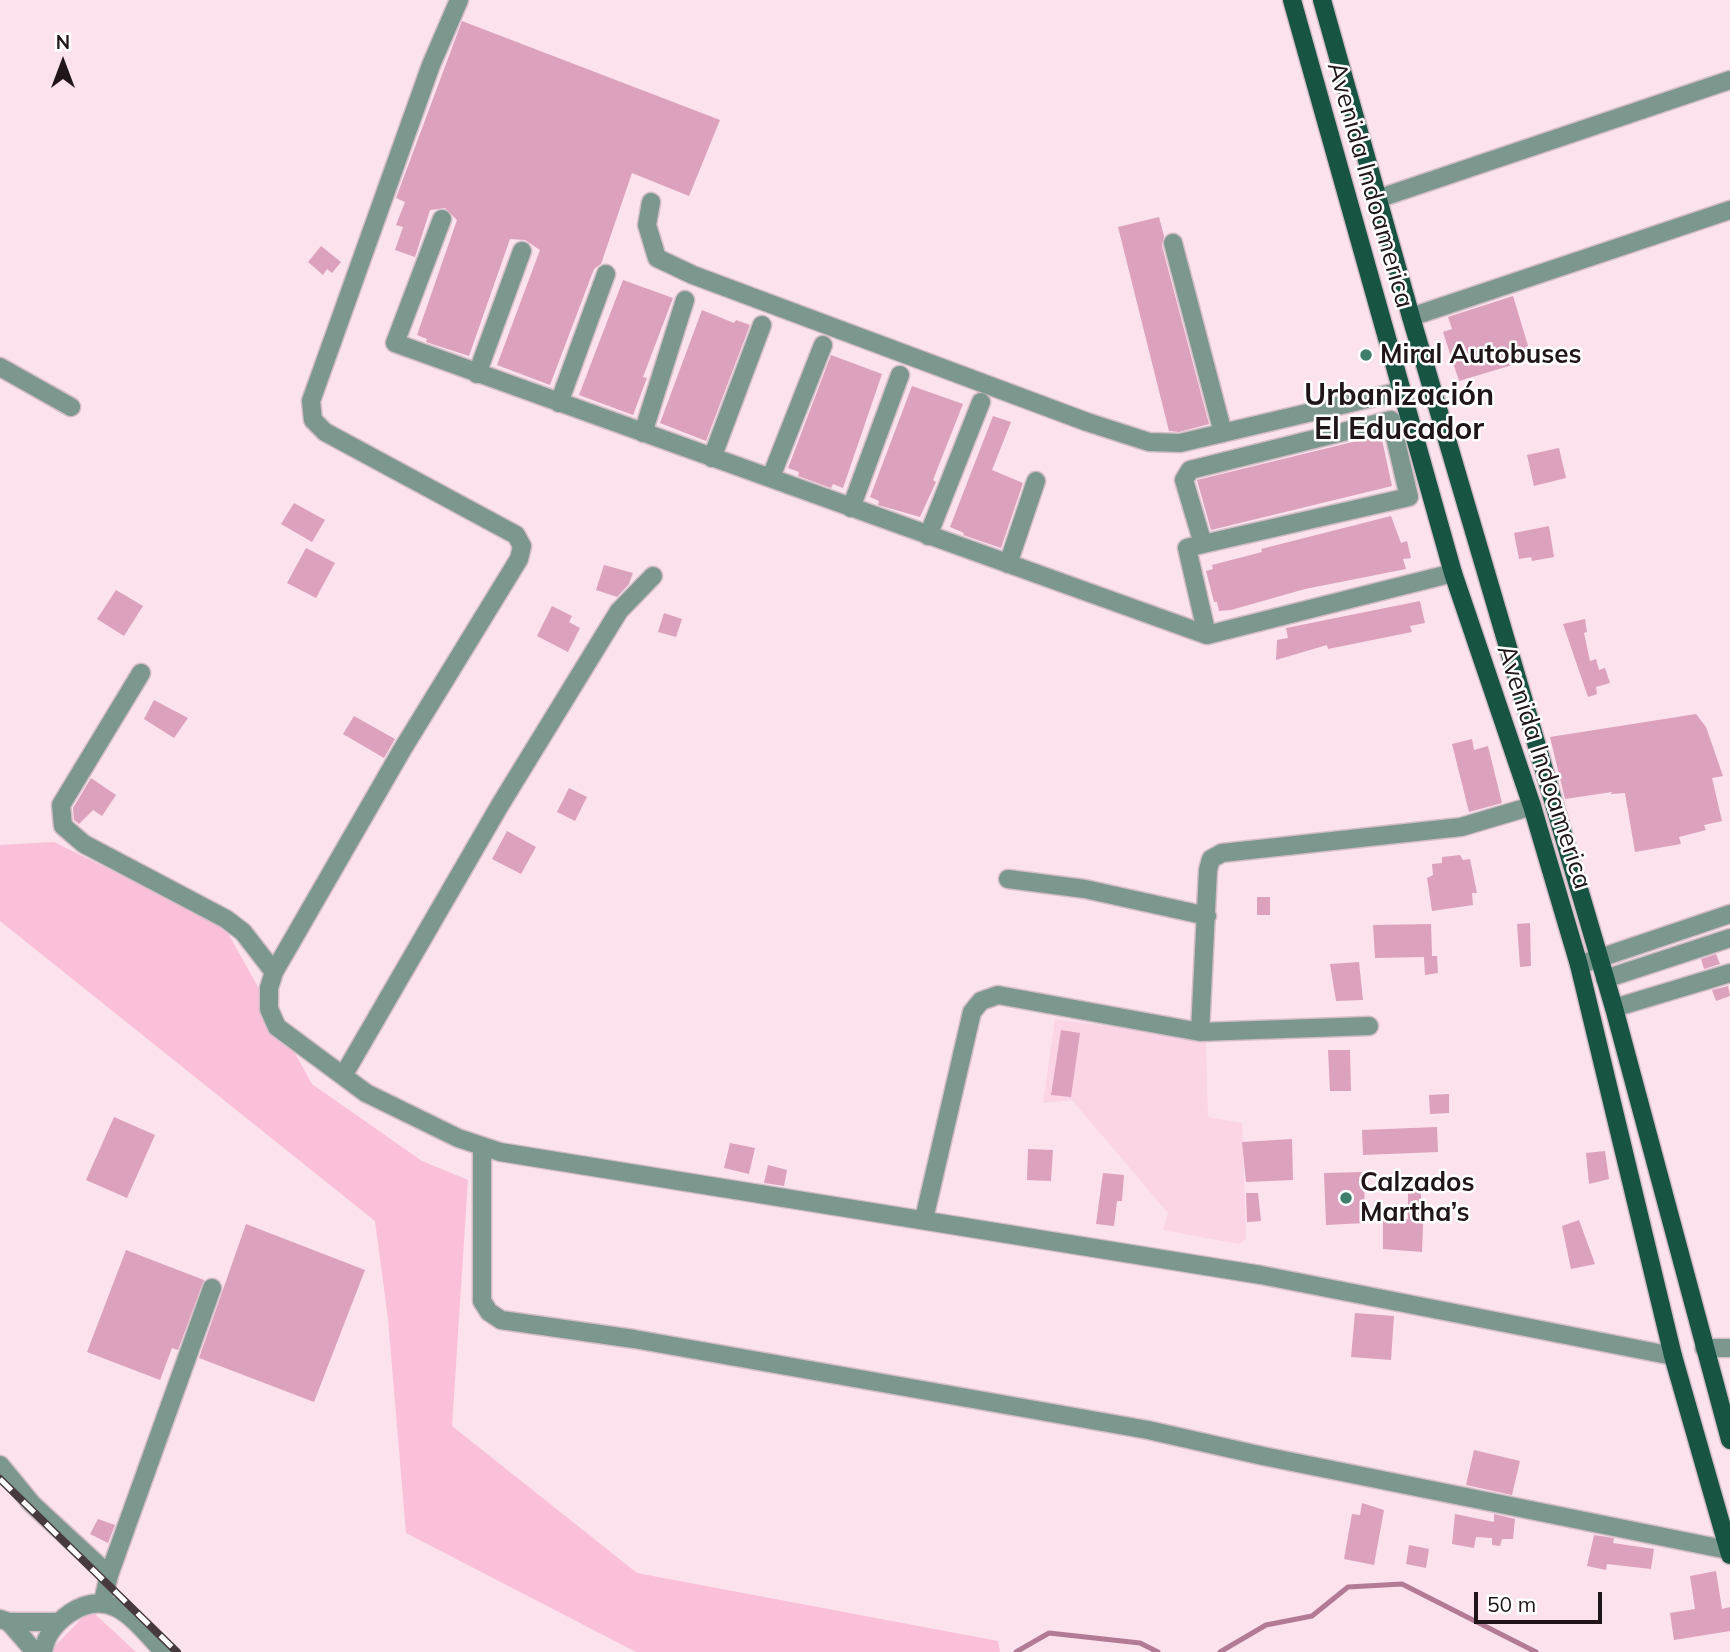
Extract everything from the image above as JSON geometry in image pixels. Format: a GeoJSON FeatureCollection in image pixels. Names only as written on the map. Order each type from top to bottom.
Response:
{"type":"FeatureCollection","features":[{"type":"Feature","properties":{"kind":"main road","name":"Avenida Indoamerica"},"geometry":{"type":"LineString","coordinates":[[1292,0],[1453,573],[1532,806],[1585,986],[1673,1356],[1729,1553]]}},
{"type":"Feature","properties":{"kind":"main road","name":"Avenida Indoamerica"},"geometry":{"type":"LineString","coordinates":[[1322,0],[1411,317],[1614,1008],[1730,1440]]}},
{"type":"Feature","properties":{"kind":"main road"},"geometry":{"type":"LineString","coordinates":[[1585,986],[1605,979]]}},
{"type":"Feature","properties":{"kind":"street"},"geometry":{"type":"LineString","coordinates":[[459,0],[431,65],[311,401],[313,420],[325,432],[516,535],[522,546],[519,559],[402,750],[274,972],[268,988],[268,1009],[277,1027],[366,1093],[458,1138],[500,1152],[1261,1275],[1673,1356]]}},
{"type":"Feature","properties":{"kind":"street"},"geometry":{"type":"LineString","coordinates":[[1377,199],[1730,79]]}},
{"type":"Feature","properties":{"kind":"street"},"geometry":{"type":"LineString","coordinates":[[651,201],[646,225],[657,258],[693,275],[1087,422],[1149,442],[1180,443],[1401,391]]}},
{"type":"Feature","properties":{"kind":"street"},"geometry":{"type":"LineString","coordinates":[[1411,317],[1730,210]]}},
{"type":"Feature","properties":{"kind":"street"},"geometry":{"type":"LineString","coordinates":[[442,219],[395,343],[1207,635],[1453,573]]}},
{"type":"Feature","properties":{"kind":"street"},"geometry":{"type":"LineString","coordinates":[[1173,243],[1223,433]]}},
{"type":"Feature","properties":{"kind":"street"},"geometry":{"type":"LineString","coordinates":[[477,374],[522,251]]}},
{"type":"Feature","properties":{"kind":"street"},"geometry":{"type":"LineString","coordinates":[[559,403],[606,274]]}},
{"type":"Feature","properties":{"kind":"street"},"geometry":{"type":"LineString","coordinates":[[643,433],[685,300]]}},
{"type":"Feature","properties":{"kind":"street"},"geometry":{"type":"LineString","coordinates":[[712,458],[762,325]]}},
{"type":"Feature","properties":{"kind":"street"},"geometry":{"type":"LineString","coordinates":[[771,477],[822,345]]}},
{"type":"Feature","properties":{"kind":"street"},"geometry":{"type":"LineString","coordinates":[[0,367],[71,407]]}},
{"type":"Feature","properties":{"kind":"street"},"geometry":{"type":"LineString","coordinates":[[850,508],[900,375]]}},
{"type":"Feature","properties":{"kind":"street"},"geometry":{"type":"LineString","coordinates":[[928,536],[981,402]]}},
{"type":"Feature","properties":{"kind":"street"},"geometry":{"type":"LineString","coordinates":[[1203,544],[1184,480],[1190,470],[1391,420],[1409,497],[1187,548],[1207,635]]}},
{"type":"Feature","properties":{"kind":"street"},"geometry":{"type":"LineString","coordinates":[[1008,564],[1036,481]]}},
{"type":"Feature","properties":{"kind":"street"},"geometry":{"type":"LineString","coordinates":[[343,1076],[500,804],[619,611],[653,576]]}},
{"type":"Feature","properties":{"kind":"street"},"geometry":{"type":"LineString","coordinates":[[141,673],[61,805],[63,826],[84,844],[226,919],[243,932],[274,972]]}},
{"type":"Feature","properties":{"kind":"street"},"geometry":{"type":"LineString","coordinates":[[1200,1032],[1208,870],[1211,859],[1222,853],[1461,827],[1532,806]]}},
{"type":"Feature","properties":{"kind":"street"},"geometry":{"type":"LineString","coordinates":[[1008,879],[1085,889],[1207,916]]}},
{"type":"Feature","properties":{"kind":"street"},"geometry":{"type":"LineString","coordinates":[[1579,965],[1730,914]]}},
{"type":"Feature","properties":{"kind":"street"},"geometry":{"type":"LineString","coordinates":[[1605,979],[1730,938]]}},
{"type":"Feature","properties":{"kind":"street"},"geometry":{"type":"LineString","coordinates":[[1650,965],[1659,994]]}},
{"type":"Feature","properties":{"kind":"street"},"geometry":{"type":"LineString","coordinates":[[1614,1008],[1730,973]]}},
{"type":"Feature","properties":{"kind":"street"},"geometry":{"type":"LineString","coordinates":[[924,1219],[972,1012],[981,1001],[998,995],[1200,1032],[1368,1026]]}},
{"type":"Feature","properties":{"kind":"street"},"geometry":{"type":"LineString","coordinates":[[482,1146],[482,1301],[489,1312],[500,1320],[634,1339],[1148,1430],[1263,1457],[1729,1553]]}},
{"type":"Feature","properties":{"kind":"street"},"geometry":{"type":"LineString","coordinates":[[103,1601],[109,1575],[212,1288]]}},
{"type":"Feature","properties":{"kind":"street"},"geometry":{"type":"LineString","coordinates":[[1704,1348],[1730,1348]]}},
{"type":"Feature","properties":{"kind":"street"},"geometry":{"type":"LineString","coordinates":[[0,1465],[32,1504],[109,1575]]}},
{"type":"Feature","properties":{"kind":"street"},"geometry":{"type":"LineString","coordinates":[[43,1652],[57,1622],[84,1604],[103,1601],[132,1620],[164,1652]]}},
{"type":"Feature","properties":{"kind":"street"},"geometry":{"type":"LineString","coordinates":[[4,1620],[57,1622]]}},
{"type":"Feature","properties":{"kind":"street"},"geometry":{"type":"LineString","coordinates":[[4,1620],[36,1652]]}},
{"type":"Feature","properties":{"kind":"shaded area"},"geometry":{"type":"Polygon","coordinates":[[[54,842],[224,926],[312,1084],[422,1161],[468,1180],[452,1426],[637,1573],[998,1641],[1000,1652],[636,1652],[406,1533],[388,1319],[375,1221],[0,921],[0,845],[54,842]]]}},
{"type":"Feature","properties":{"kind":"shaded area"},"geometry":{"type":"Polygon","coordinates":[[[1055,1019],[1206,1040],[1208,1117],[1242,1123],[1246,1239],[1239,1244],[1163,1230],[1168,1213],[1072,1100],[1043,1103],[1055,1019]]]}},
{"type":"Feature","properties":{"kind":"shaded area"},"geometry":{"type":"Polygon","coordinates":[[[95,1614],[136,1652],[49,1652],[85,1615],[95,1614]]]}},
{"type":"Feature","properties":{"kind":"building"},"geometry":{"type":"Polygon","coordinates":[[[462,21],[720,120],[689,196],[632,173],[601,264],[594,269],[550,385],[497,365],[540,250],[525,240],[510,239],[469,356],[426,342],[427,339],[417,335],[457,220],[445,208],[430,210],[415,257],[395,250],[403,227],[396,225],[405,202],[396,198],[462,21]]]}},
{"type":"Feature","properties":{"kind":"building"},"geometry":{"type":"Polygon","coordinates":[[[1159,217],[1164,236],[1162,246],[1209,424],[1179,432],[1169,431],[1118,227],[1159,217]]]}},
{"type":"Feature","properties":{"kind":"building"},"geometry":{"type":"Polygon","coordinates":[[[321,246],[341,262],[332,273],[327,269],[323,275],[308,262],[321,246]]]}},
{"type":"Feature","properties":{"kind":"building"},"geometry":{"type":"Polygon","coordinates":[[[623,280],[673,298],[643,377],[647,378],[633,415],[579,395],[623,280]]]}},
{"type":"Feature","properties":{"kind":"building"},"geometry":{"type":"Polygon","coordinates":[[[1513,296],[1532,359],[1459,381],[1443,332],[1452,329],[1448,317],[1513,296]]]}},
{"type":"Feature","properties":{"kind":"building"},"geometry":{"type":"Polygon","coordinates":[[[702,310],[734,323],[736,320],[750,325],[706,441],[660,423],[702,310]]]}},
{"type":"Feature","properties":{"kind":"building"},"geometry":{"type":"Polygon","coordinates":[[[831,355],[882,374],[843,488],[833,484],[831,488],[798,476],[799,472],[788,468],[831,355]]]}},
{"type":"Feature","properties":{"kind":"building"},"geometry":{"type":"Polygon","coordinates":[[[912,386],[963,404],[933,480],[936,482],[920,517],[878,505],[879,501],[870,497],[912,386]]]}},
{"type":"Feature","properties":{"kind":"building"},"geometry":{"type":"Polygon","coordinates":[[[993,416],[1011,422],[992,470],[1023,483],[1001,548],[963,535],[964,533],[950,527],[993,416]]]}},
{"type":"Feature","properties":{"kind":"building"},"geometry":{"type":"Polygon","coordinates":[[[1381,435],[1392,486],[1211,530],[1197,480],[1381,435]]]}},
{"type":"Feature","properties":{"kind":"building"},"geometry":{"type":"Polygon","coordinates":[[[1559,448],[1566,478],[1534,486],[1527,455],[1559,448]]]}},
{"type":"Feature","properties":{"kind":"building"},"geometry":{"type":"Polygon","coordinates":[[[294,503],[325,520],[312,542],[281,524],[294,503]]]}},
{"type":"Feature","properties":{"kind":"building"},"geometry":{"type":"Polygon","coordinates":[[[1391,516],[1401,543],[1407,541],[1411,558],[1403,559],[1406,569],[1305,589],[1231,610],[1219,611],[1217,602],[1214,602],[1206,571],[1213,569],[1212,565],[1262,552],[1261,549],[1391,516]]]}},
{"type":"Feature","properties":{"kind":"building"},"geometry":{"type":"Polygon","coordinates":[[[1549,526],[1554,557],[1532,561],[1531,557],[1519,559],[1514,533],[1549,526]]]}},
{"type":"Feature","properties":{"kind":"building"},"geometry":{"type":"Polygon","coordinates":[[[306,548],[335,563],[316,598],[287,583],[306,548]]]}},
{"type":"Feature","properties":{"kind":"building"},"geometry":{"type":"Polygon","coordinates":[[[604,565],[633,573],[629,584],[617,597],[596,590],[604,565]]]}},
{"type":"Feature","properties":{"kind":"building"},"geometry":{"type":"Polygon","coordinates":[[[116,590],[143,606],[124,636],[97,619],[116,590]]]}},
{"type":"Feature","properties":{"kind":"building"},"geometry":{"type":"Polygon","coordinates":[[[1420,601],[1425,623],[1410,626],[1412,632],[1328,649],[1327,645],[1276,660],[1277,640],[1288,638],[1286,628],[1420,601]]]}},
{"type":"Feature","properties":{"kind":"building"},"geometry":{"type":"Polygon","coordinates":[[[552,606],[572,616],[569,622],[580,628],[568,652],[537,636],[552,606]]]}},
{"type":"Feature","properties":{"kind":"building"},"geometry":{"type":"Polygon","coordinates":[[[664,613],[682,619],[676,637],[658,632],[664,613]]]}},
{"type":"Feature","properties":{"kind":"building"},"geometry":{"type":"Polygon","coordinates":[[[1585,619],[1587,632],[1584,633],[1590,661],[1596,659],[1599,670],[1605,668],[1610,683],[1596,687],[1597,694],[1588,697],[1563,624],[1585,619]]]}},
{"type":"Feature","properties":{"kind":"building"},"geometry":{"type":"Polygon","coordinates":[[[154,700],[188,718],[174,738],[144,719],[154,700]]]}},
{"type":"Feature","properties":{"kind":"building"},"geometry":{"type":"Polygon","coordinates":[[[1696,714],[1706,727],[1723,776],[1712,778],[1722,821],[1704,825],[1706,830],[1679,837],[1681,844],[1635,852],[1625,793],[1611,794],[1612,792],[1565,799],[1550,737],[1696,714]]]}},
{"type":"Feature","properties":{"kind":"building"},"geometry":{"type":"Polygon","coordinates":[[[354,716],[395,739],[384,758],[343,734],[354,716]]]}},
{"type":"Feature","properties":{"kind":"building"},"geometry":{"type":"Polygon","coordinates":[[[1472,739],[1474,750],[1488,746],[1502,803],[1469,812],[1452,744],[1472,739]]]}},
{"type":"Feature","properties":{"kind":"building"},"geometry":{"type":"Polygon","coordinates":[[[91,778],[116,795],[102,816],[93,810],[79,824],[74,820],[73,808],[91,778]]]}},
{"type":"Feature","properties":{"kind":"building"},"geometry":{"type":"Polygon","coordinates":[[[569,788],[587,797],[575,821],[557,812],[569,788]]]}},
{"type":"Feature","properties":{"kind":"building"},"geometry":{"type":"Polygon","coordinates":[[[507,831],[536,847],[521,874],[492,859],[507,831]]]}},
{"type":"Feature","properties":{"kind":"building"},"geometry":{"type":"Polygon","coordinates":[[[1460,855],[1463,860],[1470,859],[1477,893],[1472,893],[1473,905],[1432,911],[1427,878],[1433,875],[1432,864],[1442,863],[1442,857],[1460,855]]]}},
{"type":"Feature","properties":{"kind":"building"},"geometry":{"type":"Polygon","coordinates":[[[1257,897],[1270,897],[1270,915],[1257,915],[1257,897]]]}},
{"type":"Feature","properties":{"kind":"building"},"geometry":{"type":"Polygon","coordinates":[[[1530,923],[1531,966],[1520,967],[1517,924],[1530,923]]]}},
{"type":"Feature","properties":{"kind":"building"},"geometry":{"type":"Polygon","coordinates":[[[1431,924],[1432,956],[1437,956],[1438,973],[1425,975],[1424,957],[1375,958],[1373,925],[1431,924]]]}},
{"type":"Feature","properties":{"kind":"building"},"geometry":{"type":"Polygon","coordinates":[[[1716,954],[1720,964],[1704,969],[1701,959],[1716,954]]]}},
{"type":"Feature","properties":{"kind":"building"},"geometry":{"type":"Polygon","coordinates":[[[1359,962],[1363,1000],[1336,1001],[1330,964],[1359,962]]]}},
{"type":"Feature","properties":{"kind":"building"},"geometry":{"type":"Polygon","coordinates":[[[1728,986],[1730,996],[1716,1001],[1712,990],[1728,986]]]}},
{"type":"Feature","properties":{"kind":"building"},"geometry":{"type":"Polygon","coordinates":[[[1061,1030],[1080,1033],[1071,1097],[1051,1095],[1061,1030]]]}},
{"type":"Feature","properties":{"kind":"building"},"geometry":{"type":"Polygon","coordinates":[[[1328,1050],[1350,1050],[1351,1091],[1330,1091],[1328,1050]]]}},
{"type":"Feature","properties":{"kind":"building"},"geometry":{"type":"Polygon","coordinates":[[[1449,1094],[1449,1113],[1430,1114],[1429,1095],[1449,1094]]]}},
{"type":"Feature","properties":{"kind":"building"},"geometry":{"type":"Polygon","coordinates":[[[114,1117],[155,1135],[127,1198],[86,1180],[114,1117]]]}},
{"type":"Feature","properties":{"kind":"building"},"geometry":{"type":"Polygon","coordinates":[[[1437,1127],[1438,1152],[1363,1155],[1362,1130],[1437,1127]]]}},
{"type":"Feature","properties":{"kind":"building"},"geometry":{"type":"Polygon","coordinates":[[[1292,1139],[1293,1180],[1246,1182],[1242,1142],[1292,1139]]]}},
{"type":"Feature","properties":{"kind":"building"},"geometry":{"type":"Polygon","coordinates":[[[730,1143],[755,1148],[749,1174],[724,1168],[730,1143]]]}},
{"type":"Feature","properties":{"kind":"building"},"geometry":{"type":"Polygon","coordinates":[[[1028,1149],[1053,1150],[1051,1181],[1027,1180],[1028,1149]]]}},
{"type":"Feature","properties":{"kind":"building"},"geometry":{"type":"Polygon","coordinates":[[[1605,1151],[1609,1179],[1589,1184],[1586,1153],[1605,1151]]]}},
{"type":"Feature","properties":{"kind":"building"},"geometry":{"type":"Polygon","coordinates":[[[768,1165],[787,1170],[784,1186],[764,1183],[768,1165]]]}},
{"type":"Feature","properties":{"kind":"building"},"geometry":{"type":"Polygon","coordinates":[[[1364,1172],[1365,1223],[1326,1225],[1324,1173],[1364,1172]]]}},
{"type":"Feature","properties":{"kind":"building"},"geometry":{"type":"Polygon","coordinates":[[[1103,1173],[1124,1175],[1122,1201],[1117,1201],[1114,1226],[1096,1224],[1103,1173]]]}},
{"type":"Feature","properties":{"kind":"building"},"geometry":{"type":"Polygon","coordinates":[[[1408,1186],[1421,1186],[1421,1199],[1424,1199],[1422,1252],[1383,1249],[1383,1220],[1408,1219],[1408,1186]]]}},
{"type":"Feature","properties":{"kind":"building"},"geometry":{"type":"Polygon","coordinates":[[[1246,1193],[1258,1193],[1261,1221],[1247,1222],[1246,1193]]]}},
{"type":"Feature","properties":{"kind":"building"},"geometry":{"type":"Polygon","coordinates":[[[1579,1220],[1595,1264],[1571,1269],[1562,1226],[1579,1220]]]}},
{"type":"Feature","properties":{"kind":"building"},"geometry":{"type":"Polygon","coordinates":[[[246,1224],[365,1270],[314,1402],[199,1358],[246,1224]]]}},
{"type":"Feature","properties":{"kind":"building"},"geometry":{"type":"Polygon","coordinates":[[[126,1250],[204,1280],[178,1350],[172,1348],[160,1380],[87,1352],[126,1250]]]}},
{"type":"Feature","properties":{"kind":"building"},"geometry":{"type":"Polygon","coordinates":[[[1355,1313],[1394,1316],[1391,1360],[1351,1357],[1355,1313]]]}},
{"type":"Feature","properties":{"kind":"building"},"geometry":{"type":"Polygon","coordinates":[[[1474,1450],[1520,1461],[1512,1495],[1466,1485],[1474,1450]]]}},
{"type":"Feature","properties":{"kind":"building"},"geometry":{"type":"Polygon","coordinates":[[[1362,1503],[1384,1510],[1374,1565],[1344,1559],[1352,1514],[1360,1515],[1362,1503]]]}},
{"type":"Feature","properties":{"kind":"building"},"geometry":{"type":"Polygon","coordinates":[[[1455,1514],[1494,1522],[1494,1514],[1515,1519],[1513,1539],[1502,1539],[1500,1546],[1492,1545],[1492,1538],[1476,1537],[1474,1548],[1452,1544],[1455,1514]]]}},
{"type":"Feature","properties":{"kind":"building"},"geometry":{"type":"Polygon","coordinates":[[[98,1519],[115,1525],[108,1543],[90,1534],[98,1519]]]}},
{"type":"Feature","properties":{"kind":"building"},"geometry":{"type":"Polygon","coordinates":[[[1594,1535],[1614,1538],[1613,1543],[1654,1549],[1651,1569],[1607,1564],[1606,1570],[1587,1566],[1594,1535]]]}},
{"type":"Feature","properties":{"kind":"building"},"geometry":{"type":"Polygon","coordinates":[[[1409,1545],[1429,1549],[1426,1568],[1406,1564],[1409,1545]]]}},
{"type":"Feature","properties":{"kind":"building"},"geometry":{"type":"Polygon","coordinates":[[[1716,1571],[1722,1609],[1730,1607],[1730,1631],[1674,1640],[1670,1613],[1695,1609],[1690,1576],[1716,1571]]]}},
{"type":"Feature","properties":{"kind":"waterway"},"geometry":{"type":"LineString","coordinates":[[1220,1652],[1266,1625],[1312,1616],[1348,1587],[1402,1584],[1536,1652]]}},
{"type":"Feature","properties":{"kind":"waterway"},"geometry":{"type":"LineString","coordinates":[[1016,1652],[1049,1633],[1140,1643],[1158,1652]]}},
{"type":"Feature","properties":{"kind":"railway"},"geometry":{"type":"LineString","coordinates":[[0,1479],[177,1652]]}},
{"type":"Feature","properties":{"kind":"place","name":"Miral Autobuses"},"geometry":{"type":"Point","coordinates":[1366,355]}},
{"type":"Feature","properties":{"kind":"place","name":"Calzados Martha’s"},"geometry":{"type":"Point","coordinates":[1346,1198]}},
{"type":"Feature","properties":{"kind":"district","name":"Urbanización El Educador"},"geometry":{"type":"Point","coordinates":[1399,413]}}]}
